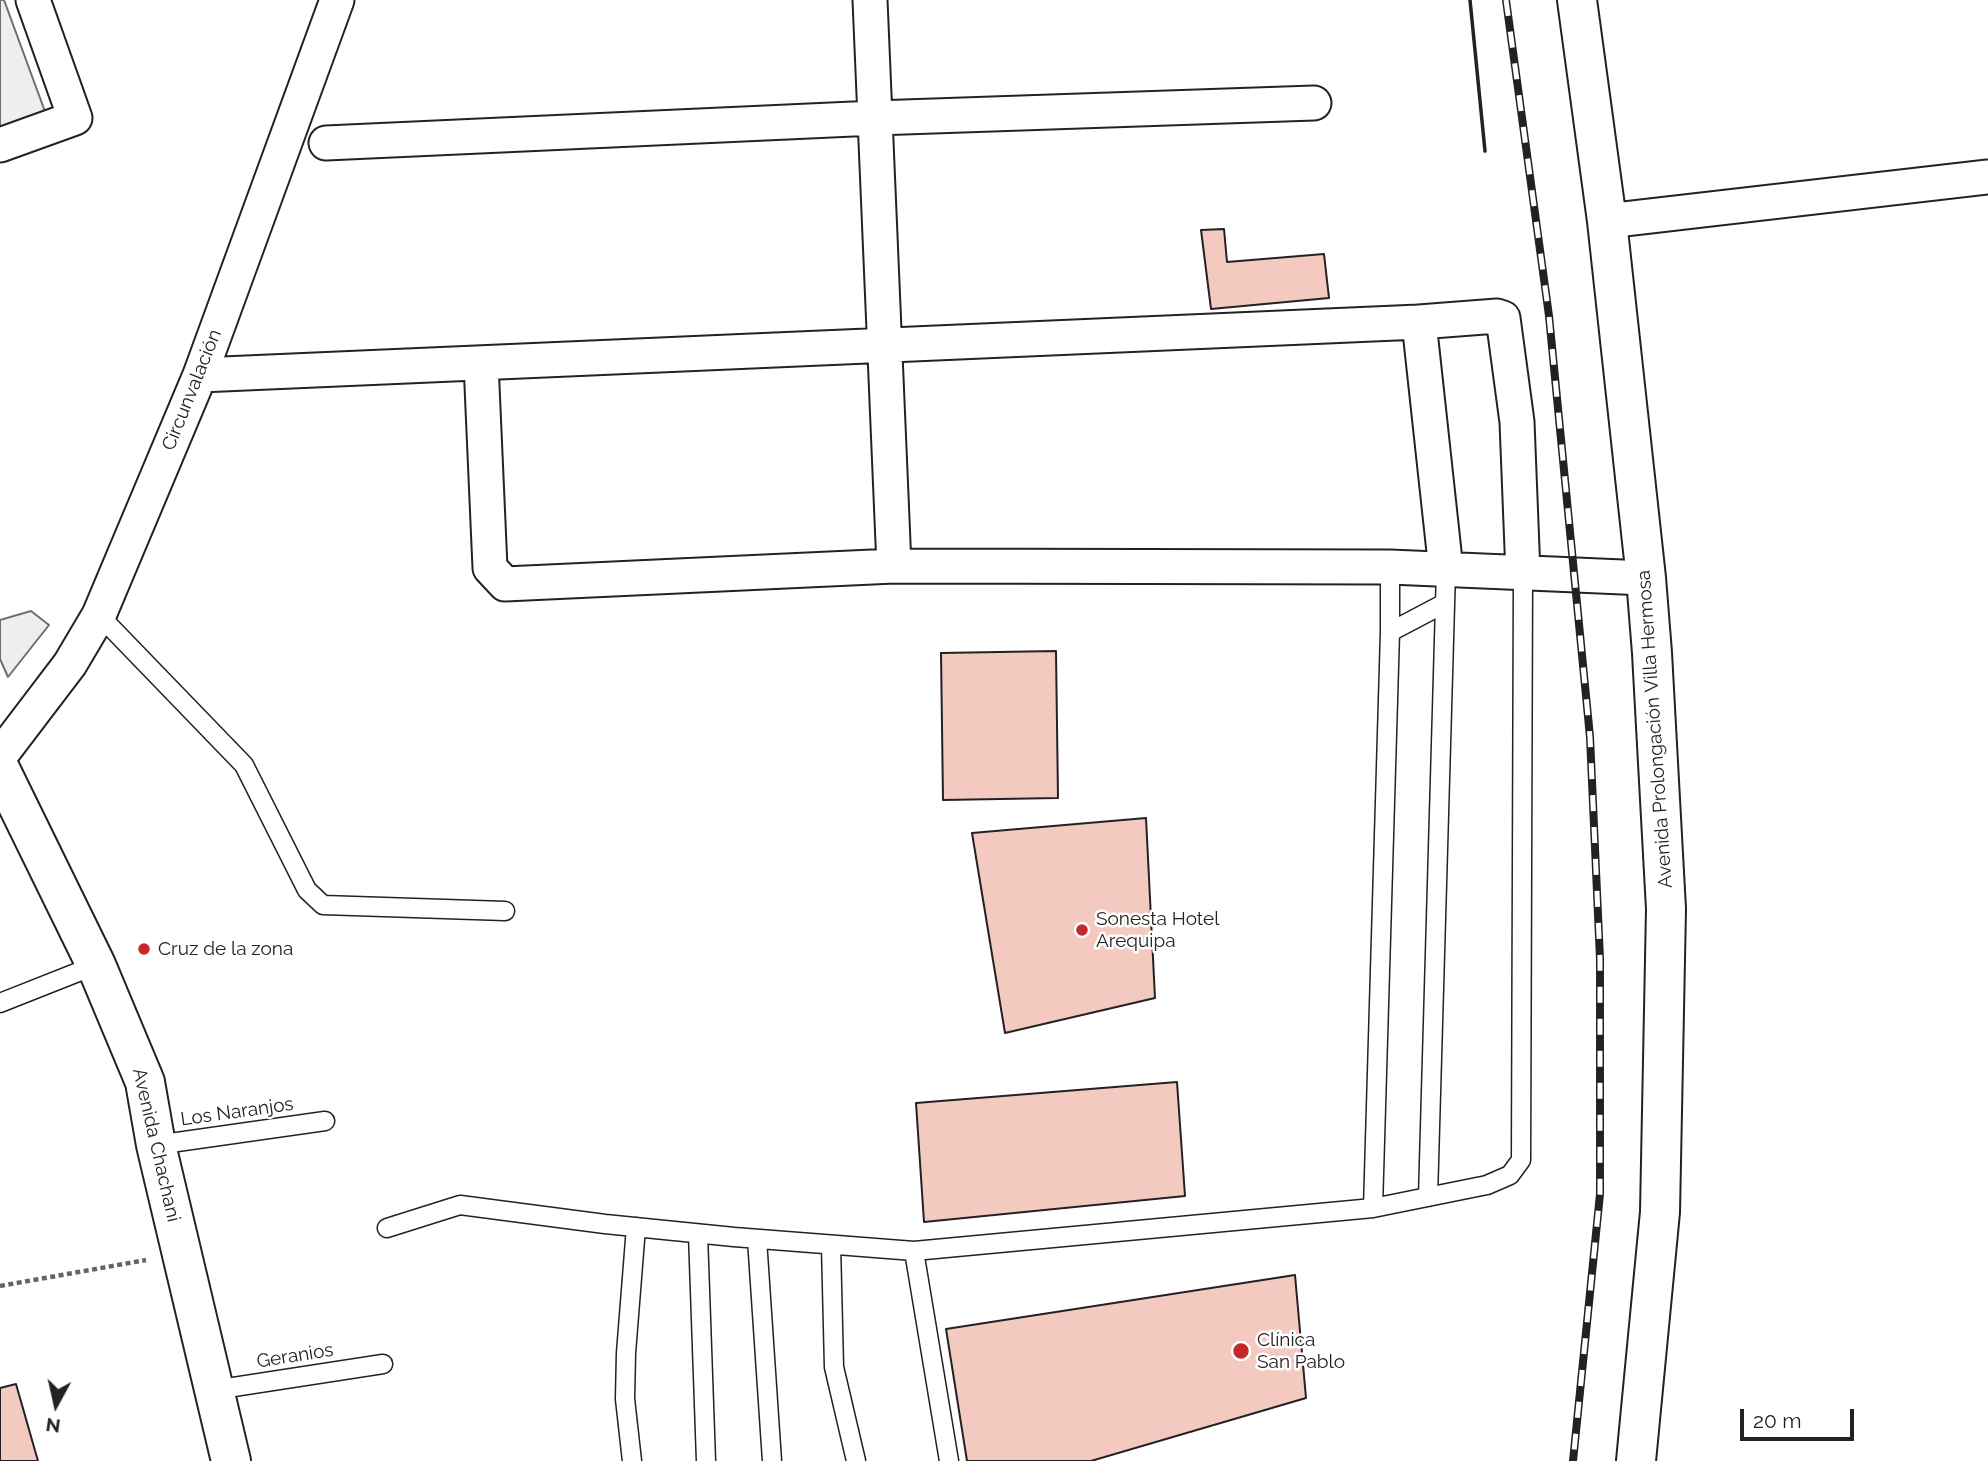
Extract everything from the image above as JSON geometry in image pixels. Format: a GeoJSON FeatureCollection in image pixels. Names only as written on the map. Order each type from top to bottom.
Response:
{"type":"FeatureCollection","features":[{"type":"Feature","properties":{"kind":"main road","name":"Avenida Prolongación Villa Hermosa"},"geometry":{"type":"LineString","coordinates":[[1577,0],[1607,221],[1646,578],[1653,653],[1666,909],[1660,1212],[1636,1461]]}},
{"type":"Feature","properties":{"kind":"main road","name":"Avenida Chachani"},"geometry":{"type":"LineString","coordinates":[[0,769],[96,965],[145,1082],[156,1145],[231,1461]]}},
{"type":"Feature","properties":{"kind":"street"},"geometry":{"type":"LineString","coordinates":[[0,145],[75,118],[33,0]]}},
{"type":"Feature","properties":{"kind":"street","name":"Circunvalación"},"geometry":{"type":"LineString","coordinates":[[0,756],[70,664],[99,615],[200,375],[337,0]]}},
{"type":"Feature","properties":{"kind":"street"},"geometry":{"type":"LineString","coordinates":[[870,0],[894,566]]}},
{"type":"Feature","properties":{"kind":"street"},"geometry":{"type":"LineString","coordinates":[[326,143],[875,118],[1314,103]]}},
{"type":"Feature","properties":{"kind":"street"},"geometry":{"type":"LineString","coordinates":[[1607,221],[1988,177]]}},
{"type":"Feature","properties":{"kind":"street"},"geometry":{"type":"LineString","coordinates":[[200,375],[1419,322],[1497,316],[1503,318],[1517,422],[1523,574]]}},
{"type":"Feature","properties":{"kind":"street"},"geometry":{"type":"LineString","coordinates":[[1419,322],[1446,570]]}},
{"type":"Feature","properties":{"kind":"street"},"geometry":{"type":"LineString","coordinates":[[481,362],[490,568],[505,584],[894,566],[1390,567],[1646,578]]}},
{"type":"Feature","properties":{"kind":"lane"},"geometry":{"type":"LineString","coordinates":[[1373,1208],[1390,567]]}},
{"type":"Feature","properties":{"kind":"lane"},"geometry":{"type":"LineString","coordinates":[[1428,1197],[1446,570]]}},
{"type":"Feature","properties":{"kind":"lane"},"geometry":{"type":"LineString","coordinates":[[387,1228],[460,1205],[698,1234],[914,1251],[1373,1208],[1487,1185],[1510,1175],[1521,1160],[1523,574]]}},
{"type":"Feature","properties":{"kind":"lane"},"geometry":{"type":"LineString","coordinates":[[1390,632],[1446,603]]}},
{"type":"Feature","properties":{"kind":"lane"},"geometry":{"type":"LineString","coordinates":[[99,615],[244,765],[307,890],[323,905],[505,911]]}},
{"type":"Feature","properties":{"kind":"lane"},"geometry":{"type":"LineString","coordinates":[[0,1003],[96,965]]}},
{"type":"Feature","properties":{"kind":"lane","name":"Los Naranjos"},"geometry":{"type":"LineString","coordinates":[[156,1145],[325,1121]]}},
{"type":"Feature","properties":{"kind":"lane"},"geometry":{"type":"LineString","coordinates":[[632,1461],[625,1387],[636,1227]]}},
{"type":"Feature","properties":{"kind":"lane"},"geometry":{"type":"LineString","coordinates":[[698,1234],[706,1461]]}},
{"type":"Feature","properties":{"kind":"lane"},"geometry":{"type":"LineString","coordinates":[[757,1239],[772,1461]]}},
{"type":"Feature","properties":{"kind":"lane"},"geometry":{"type":"LineString","coordinates":[[831,1245],[834,1367],[856,1461]]}},
{"type":"Feature","properties":{"kind":"lane"},"geometry":{"type":"LineString","coordinates":[[914,1251],[950,1461]]}},
{"type":"Feature","properties":{"kind":"lane","name":"Geranios"},"geometry":{"type":"LineString","coordinates":[[214,1390],[383,1363]]}},
{"type":"Feature","properties":{"kind":"path"},"geometry":{"type":"LineString","coordinates":[[0,1286],[181,1254]]}},
{"type":"Feature","properties":{"kind":"shaded area"},"geometry":{"type":"Polygon","coordinates":[[[0,0],[4,0],[47,117],[0,134],[0,0]]]}},
{"type":"Feature","properties":{"kind":"shaded area"},"geometry":{"type":"Polygon","coordinates":[[[31,611],[49,625],[8,677],[0,659],[0,620],[31,611]]]}},
{"type":"Feature","properties":{"kind":"building"},"geometry":{"type":"Polygon","coordinates":[[[1224,229],[1227,262],[1324,254],[1329,298],[1211,309],[1201,230],[1224,229]]]}},
{"type":"Feature","properties":{"kind":"building"},"geometry":{"type":"Polygon","coordinates":[[[1056,651],[1058,798],[943,800],[941,653],[1056,651]]]}},
{"type":"Feature","properties":{"kind":"building"},"geometry":{"type":"Polygon","coordinates":[[[1146,818],[1155,998],[1005,1033],[972,833],[1146,818]]]}},
{"type":"Feature","properties":{"kind":"building"},"geometry":{"type":"Polygon","coordinates":[[[1177,1082],[1185,1196],[924,1222],[916,1103],[1177,1082]]]}},
{"type":"Feature","properties":{"kind":"building"},"geometry":{"type":"Polygon","coordinates":[[[1295,1275],[1306,1398],[1091,1461],[967,1461],[946,1329],[1295,1275]]]}},
{"type":"Feature","properties":{"kind":"building"},"geometry":{"type":"Polygon","coordinates":[[[16,1384],[38,1461],[0,1461],[0,1388],[16,1384]]]}},
{"type":"Feature","properties":{"kind":"railway"},"geometry":{"type":"LineString","coordinates":[[1506,0],[1549,316],[1590,737],[1600,959],[1600,1194],[1573,1461]]}},
{"type":"Feature","properties":{"kind":"wall"},"geometry":{"type":"LineString","coordinates":[[1470,0],[1485,151]]}},
{"type":"Feature","properties":{"kind":"place","name":"Sonesta Hotel Arequipa"},"geometry":{"type":"Point","coordinates":[1082,930]}},
{"type":"Feature","properties":{"kind":"place","name":"Cruz de la zona"},"geometry":{"type":"Point","coordinates":[144,949]}},
{"type":"Feature","properties":{"kind":"place","name":"Clínica San Pablo"},"geometry":{"type":"Point","coordinates":[1241,1351]}}]}
